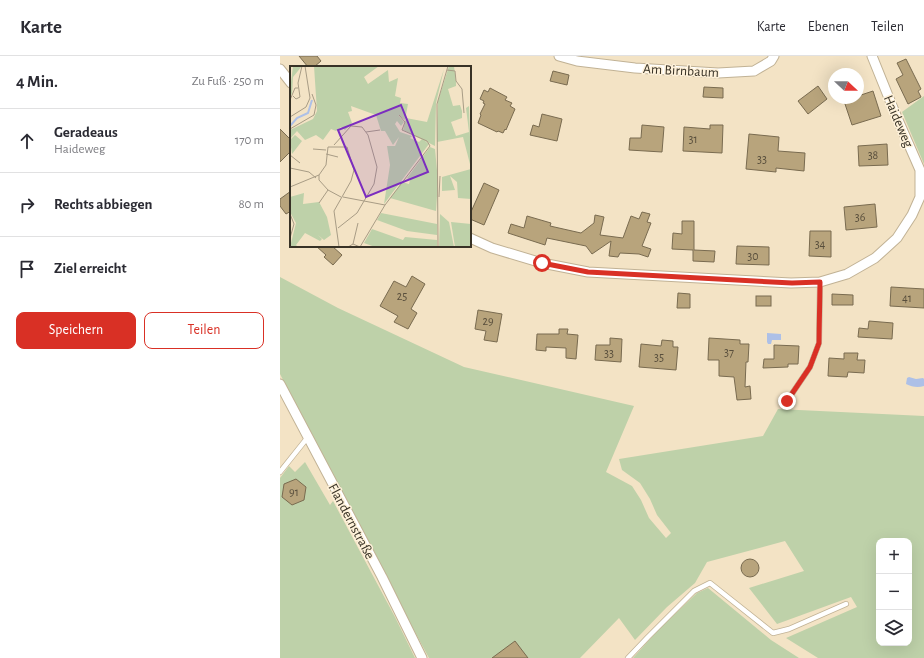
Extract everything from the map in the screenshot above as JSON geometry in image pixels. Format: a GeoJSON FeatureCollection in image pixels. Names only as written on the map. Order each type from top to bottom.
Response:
{"type":"FeatureCollection","features":[{"type":"Feature","properties":{"kind":"street","name":"Am Birnbaum"},"geometry":{"type":"LineString","coordinates":[[559,56],[577,61],[635,68],[718,73],[754,70],[771,61],[774,56]]}},
{"type":"Feature","properties":{"kind":"street","name":"Haideweg"},"geometry":{"type":"LineString","coordinates":[[471,238],[492,248],[542,263],[588,272],[792,283],[820,282],[847,274],[875,258],[897,238],[912,215],[920,197],[920,170],[872,56]]}},
{"type":"Feature","properties":{"kind":"street"},"geometry":{"type":"LineString","coordinates":[[280,69],[290,82]]}},
{"type":"Feature","properties":{"kind":"street","name":"Flandernstraße"},"geometry":{"type":"LineString","coordinates":[[280,384],[382,577],[422,658]]}},
{"type":"Feature","properties":{"kind":"lane"},"geometry":{"type":"LineString","coordinates":[[787,401],[810,367],[819,343],[820,282]]}},
{"type":"Feature","properties":{"kind":"lane"},"geometry":{"type":"LineString","coordinates":[[280,472],[308,437]]}},
{"type":"Feature","properties":{"kind":"lane"},"geometry":{"type":"LineString","coordinates":[[628,658],[694,591],[710,583],[773,633],[788,629],[846,604]]}},
{"type":"Feature","properties":{"kind":"green space"},"geometry":{"type":"Polygon","coordinates":[[[924,96],[924,164],[902,112],[924,96]]]}},
{"type":"Feature","properties":{"kind":"green space"},"geometry":{"type":"Polygon","coordinates":[[[280,277],[338,308],[464,367],[634,406],[606,472],[632,486],[641,500],[649,518],[666,538],[671,533],[657,515],[650,499],[640,483],[622,470],[619,459],[763,436],[778,409],[924,416],[924,658],[818,658],[786,638],[857,607],[851,597],[777,624],[749,588],[804,571],[785,541],[707,562],[695,583],[667,607],[635,640],[619,618],[580,658],[429,658],[404,612],[372,547],[346,502],[280,374],[280,277]]]}},
{"type":"Feature","properties":{"kind":"green space"},"geometry":{"type":"Polygon","coordinates":[[[305,462],[330,505],[333,501],[395,617],[415,658],[280,658],[280,478],[289,466],[295,472],[305,462]]]}},
{"type":"Feature","properties":{"kind":"green space"},"geometry":{"type":"Polygon","coordinates":[[[708,588],[771,640],[799,658],[633,658],[659,629],[697,593],[708,588]]]}},
{"type":"Feature","properties":{"kind":"water"},"geometry":{"type":"Polygon","coordinates":[[[767,333],[781,334],[781,340],[772,340],[771,344],[768,344],[767,333]]]}},
{"type":"Feature","properties":{"kind":"water"},"geometry":{"type":"Polygon","coordinates":[[[909,377],[916,379],[923,378],[924,386],[915,387],[906,384],[907,378],[909,377]]]}},
{"type":"Feature","properties":{"kind":"building"},"geometry":{"type":"Polygon","coordinates":[[[299,56],[317,56],[321,61],[315,66],[307,66],[299,56]]]}},
{"type":"Feature","properties":{"kind":"building"},"geometry":{"type":"Polygon","coordinates":[[[906,59],[921,89],[918,91],[921,97],[908,104],[896,79],[903,75],[897,63],[906,59]]]}},
{"type":"Feature","properties":{"kind":"building"},"geometry":{"type":"Polygon","coordinates":[[[553,71],[569,75],[567,85],[550,81],[553,71]]]}},
{"type":"Feature","properties":{"kind":"building"},"geometry":{"type":"Polygon","coordinates":[[[818,86],[827,99],[808,114],[798,101],[818,86]]]}},
{"type":"Feature","properties":{"kind":"building"},"geometry":{"type":"Polygon","coordinates":[[[704,87],[723,88],[723,98],[703,97],[704,87]]]}},
{"type":"Feature","properties":{"kind":"building"},"geometry":{"type":"Polygon","coordinates":[[[490,88],[507,97],[505,100],[512,103],[510,106],[515,109],[506,130],[505,129],[503,133],[497,132],[478,123],[480,114],[485,104],[483,103],[484,101],[480,99],[484,90],[488,92],[490,88]]]}},
{"type":"Feature","properties":{"kind":"building"},"geometry":{"type":"Polygon","coordinates":[[[873,91],[881,116],[852,125],[845,104],[864,104],[864,94],[873,91]]]}},
{"type":"Feature","properties":{"kind":"building"},"geometry":{"type":"Polygon","coordinates":[[[542,114],[562,119],[557,141],[530,135],[533,125],[539,127],[542,114]]]}},
{"type":"Feature","properties":{"kind":"building"},"geometry":{"type":"Polygon","coordinates":[[[642,125],[664,127],[662,152],[629,150],[630,138],[641,138],[642,125]]]}},
{"type":"Feature","properties":{"kind":"building"},"geometry":{"type":"Polygon","coordinates":[[[710,125],[723,125],[722,153],[683,151],[684,127],[710,129],[710,125]]]}},
{"type":"Feature","properties":{"kind":"building"},"geometry":{"type":"Polygon","coordinates":[[[280,129],[290,139],[290,152],[280,162],[280,129]]]}},
{"type":"Feature","properties":{"kind":"building"},"geometry":{"type":"Polygon","coordinates":[[[749,134],[779,137],[778,151],[805,153],[804,171],[776,168],[776,172],[746,169],[749,134]]]}},
{"type":"Feature","properties":{"kind":"building"},"geometry":{"type":"Polygon","coordinates":[[[887,144],[888,165],[859,166],[858,146],[887,144]]]}},
{"type":"Feature","properties":{"kind":"building"},"geometry":{"type":"Polygon","coordinates":[[[484,183],[499,190],[484,225],[471,219],[471,212],[484,183]]]}},
{"type":"Feature","properties":{"kind":"building"},"geometry":{"type":"Polygon","coordinates":[[[290,192],[290,212],[286,214],[280,206],[280,199],[290,192]]]}},
{"type":"Feature","properties":{"kind":"building"},"geometry":{"type":"Polygon","coordinates":[[[875,204],[877,227],[846,230],[844,207],[875,204]]]}},
{"type":"Feature","properties":{"kind":"building"},"geometry":{"type":"Polygon","coordinates":[[[642,212],[650,214],[647,222],[651,223],[642,246],[651,249],[648,257],[639,254],[620,253],[618,257],[609,256],[611,241],[592,254],[586,246],[547,238],[545,245],[508,233],[511,224],[524,228],[527,216],[551,223],[550,226],[581,233],[594,223],[595,215],[604,217],[600,235],[623,238],[631,216],[639,219],[642,212]]]}},
{"type":"Feature","properties":{"kind":"building"},"geometry":{"type":"Polygon","coordinates":[[[682,221],[694,221],[694,250],[715,251],[714,262],[693,261],[693,250],[672,249],[673,233],[682,234],[682,221]]]}},
{"type":"Feature","properties":{"kind":"building"},"geometry":{"type":"Polygon","coordinates":[[[810,231],[831,231],[831,257],[809,256],[810,231]]]}},
{"type":"Feature","properties":{"kind":"building"},"geometry":{"type":"Polygon","coordinates":[[[737,246],[769,247],[769,265],[736,264],[737,246]]]}},
{"type":"Feature","properties":{"kind":"building"},"geometry":{"type":"Polygon","coordinates":[[[317,247],[333,247],[342,255],[333,265],[324,257],[326,255],[317,247]]]}},
{"type":"Feature","properties":{"kind":"building"},"geometry":{"type":"Polygon","coordinates":[[[412,276],[425,284],[411,309],[417,313],[408,329],[394,322],[398,316],[380,306],[394,281],[406,287],[412,276]]]}},
{"type":"Feature","properties":{"kind":"building"},"geometry":{"type":"Polygon","coordinates":[[[891,287],[924,289],[924,308],[890,306],[891,287]]]}},
{"type":"Feature","properties":{"kind":"building"},"geometry":{"type":"Polygon","coordinates":[[[678,293],[690,294],[690,308],[677,308],[678,293]]]}},
{"type":"Feature","properties":{"kind":"building"},"geometry":{"type":"Polygon","coordinates":[[[832,294],[853,295],[853,305],[832,305],[832,294]]]}},
{"type":"Feature","properties":{"kind":"building"},"geometry":{"type":"Polygon","coordinates":[[[756,296],[771,296],[771,306],[756,306],[756,296]]]}},
{"type":"Feature","properties":{"kind":"building"},"geometry":{"type":"Polygon","coordinates":[[[478,310],[502,314],[497,342],[484,340],[486,331],[475,329],[478,310]]]}},
{"type":"Feature","properties":{"kind":"building"},"geometry":{"type":"Polygon","coordinates":[[[869,321],[893,323],[892,339],[858,337],[859,328],[868,329],[869,321]]]}},
{"type":"Feature","properties":{"kind":"building"},"geometry":{"type":"Polygon","coordinates":[[[559,329],[568,329],[567,334],[578,335],[576,359],[566,358],[566,348],[546,347],[546,351],[536,350],[537,334],[559,334],[559,329]]]}},
{"type":"Feature","properties":{"kind":"building"},"geometry":{"type":"Polygon","coordinates":[[[610,338],[622,339],[621,362],[595,360],[596,345],[610,345],[610,338]]]}},
{"type":"Feature","properties":{"kind":"building"},"geometry":{"type":"Polygon","coordinates":[[[709,338],[740,340],[740,344],[749,344],[748,362],[746,362],[745,387],[750,386],[751,399],[737,400],[734,377],[719,376],[719,360],[708,360],[709,338]]]}},
{"type":"Feature","properties":{"kind":"building"},"geometry":{"type":"Polygon","coordinates":[[[662,340],[673,341],[673,347],[678,347],[676,370],[639,367],[641,344],[661,346],[662,340]]]}},
{"type":"Feature","properties":{"kind":"building"},"geometry":{"type":"Polygon","coordinates":[[[774,345],[799,346],[798,364],[788,364],[788,367],[763,368],[764,359],[774,359],[774,345]]]}},
{"type":"Feature","properties":{"kind":"building"},"geometry":{"type":"Polygon","coordinates":[[[844,353],[858,353],[857,360],[865,360],[864,373],[848,372],[847,377],[828,376],[829,358],[844,359],[844,353]]]}},
{"type":"Feature","properties":{"kind":"building"},"geometry":{"type":"Polygon","coordinates":[[[296,479],[306,487],[304,500],[292,505],[282,497],[284,484],[296,479]]]}},
{"type":"Feature","properties":{"kind":"building"},"geometry":{"type":"Polygon","coordinates":[[[750,559],[756,562],[759,568],[756,574],[750,577],[744,574],[741,568],[744,562],[750,559]]]}},
{"type":"Feature","properties":{"kind":"building"},"geometry":{"type":"Polygon","coordinates":[[[515,641],[528,658],[492,658],[515,641]]]}},
{"type":"Feature","properties":{"kind":"route"},"geometry":{"type":"LineString","coordinates":[[542,263],[588,272],[792,283],[820,282],[819,343],[810,367],[787,401]]}}]}
